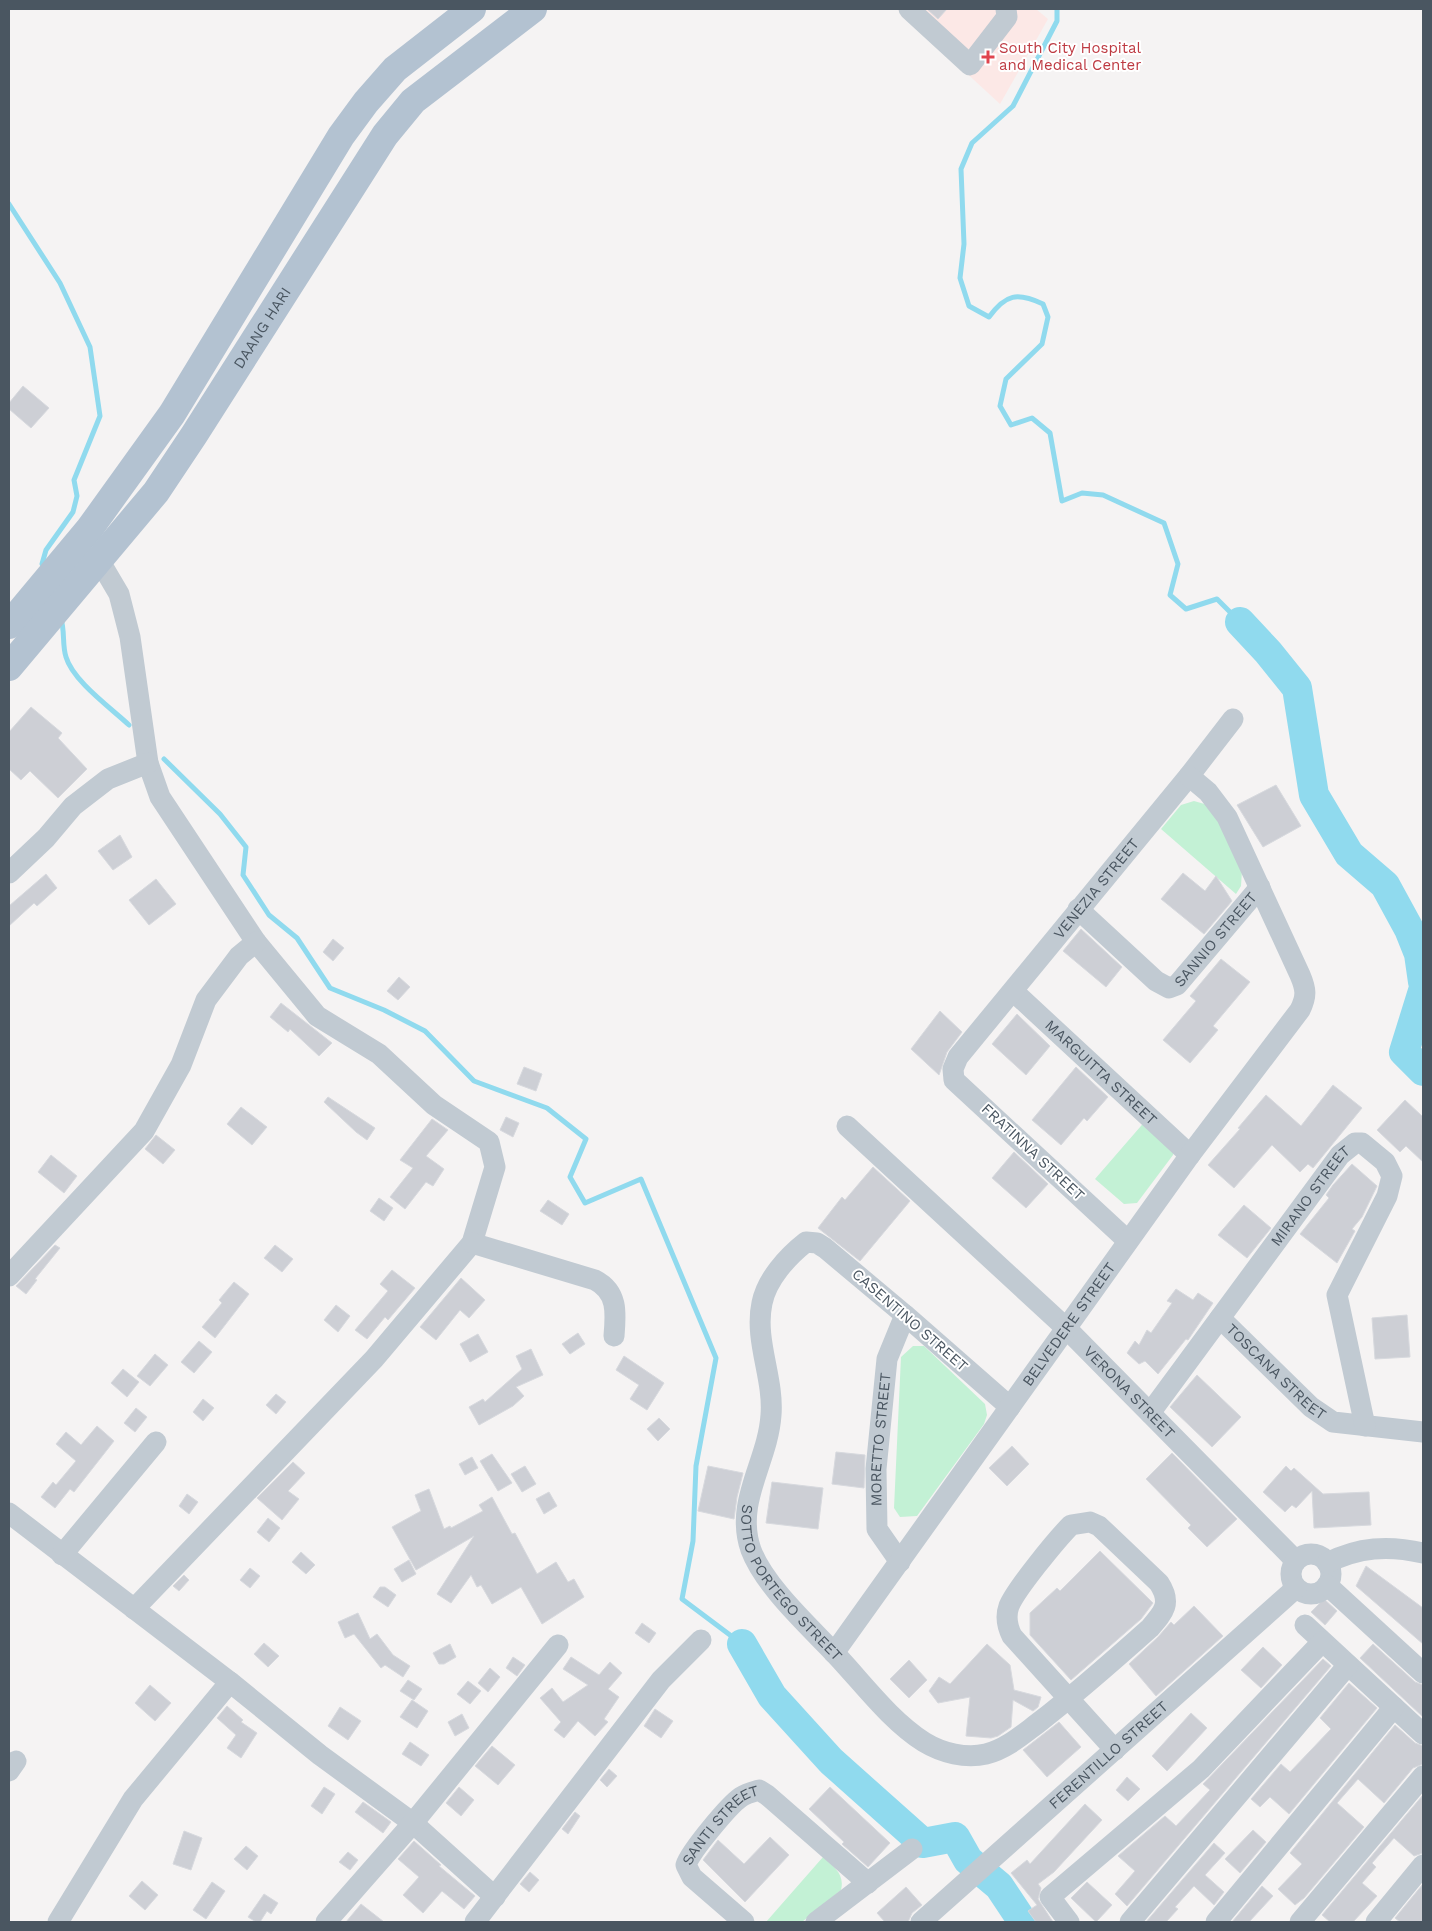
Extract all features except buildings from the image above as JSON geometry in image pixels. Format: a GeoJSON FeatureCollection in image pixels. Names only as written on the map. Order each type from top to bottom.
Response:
{"type":"FeatureCollection","features":[{"type":"Feature","properties":{"kind":"main road","name":"DAANG HARI"},"geometry":{"type":"LineString","coordinates":[[9,625],[133,471],[172,414],[341,136],[361,109],[395,69],[472,9]]}},
{"type":"Feature","properties":{"kind":"main road","name":"DAANG HARI"},"geometry":{"type":"LineString","coordinates":[[9,667],[156,492],[385,135],[413,101],[533,9]]}},
{"type":"Feature","properties":{"kind":"street"},"geometry":{"type":"LineString","coordinates":[[909,9],[970,65],[1007,17],[1006,9]]}},
{"type":"Feature","properties":{"kind":"street"},"geometry":{"type":"LineString","coordinates":[[99,560],[119,594],[130,637],[148,763],[160,798],[256,942],[317,1016],[379,1054],[434,1106],[489,1142],[496,1167],[472,1243],[374,1359],[134,1609]]}},
{"type":"Feature","properties":{"kind":"street","name":"VENEZIA STREET"},"geometry":{"type":"LineString","coordinates":[[958,1057],[1188,776],[1232,719]]}},
{"type":"Feature","properties":{"kind":"street"},"geometry":{"type":"LineString","coordinates":[[9,874],[80,801],[108,778],[148,763]]}},
{"type":"Feature","properties":{"kind":"street"},"geometry":{"type":"LineString","coordinates":[[1188,776],[1219,804],[1260,887]]}},
{"type":"Feature","properties":{"kind":"street","name":"SANNIO STREET"},"geometry":{"type":"LineString","coordinates":[[1078,909],[1156,981],[1169,988],[1178,985],[1260,887]]}},
{"type":"Feature","properties":{"kind":"street","name":"BELVEDERE STREET"},"geometry":{"type":"LineString","coordinates":[[834,1653],[1190,1155],[1300,1010],[1306,999],[1305,988],[1260,887]]}},
{"type":"Feature","properties":{"kind":"street"},"geometry":{"type":"LineString","coordinates":[[9,1276],[144,1131],[182,1065],[206,1000],[239,956],[256,942]]}},
{"type":"Feature","properties":{"kind":"street","name":"MARGUITTA STREET"},"geometry":{"type":"LineString","coordinates":[[1013,991],[1190,1155]]}},
{"type":"Feature","properties":{"kind":"street","name":"FRATINNA STREET"},"geometry":{"type":"LineString","coordinates":[[958,1057],[953,1069],[954,1080],[1128,1241]]}},
{"type":"Feature","properties":{"kind":"street","name":"VERONA STREET"},"geometry":{"type":"LineString","coordinates":[[847,1126],[1066,1328],[1296,1560]]}},
{"type":"Feature","properties":{"kind":"street","name":"MIRANO STREET"},"geometry":{"type":"LineString","coordinates":[[1150,1413],[1340,1155],[1355,1143],[1362,1143],[1390,1168],[1391,1186],[1337,1295],[1365,1426]]}},
{"type":"Feature","properties":{"kind":"street","name":"CASENTINO STREET"},"geometry":{"type":"LineString","coordinates":[[806,1242],[817,1243],[905,1315],[1010,1407]]}},
{"type":"Feature","properties":{"kind":"street","name":"SOTTO PORTEGO STREET"},"geometry":{"type":"LineString","coordinates":[[806,1242],[791,1255],[767,1285],[761,1305],[760,1326],[772,1396],[772,1414],[770,1429],[747,1501],[746,1525],[751,1549],[761,1570],[791,1607],[894,1718],[924,1742],[945,1752],[968,1756],[987,1754],[1007,1746],[1068,1700]]}},
{"type":"Feature","properties":{"kind":"street"},"geometry":{"type":"LineString","coordinates":[[472,1243],[595,1280],[605,1285],[612,1295],[616,1310],[614,1336]]}},
{"type":"Feature","properties":{"kind":"street","name":"MORETTO STREET"},"geometry":{"type":"LineString","coordinates":[[900,1562],[877,1529],[876,1469],[886,1359],[905,1315]]}},
{"type":"Feature","properties":{"kind":"street","name":"TOSCANA STREET"},"geometry":{"type":"LineString","coordinates":[[1220,1318],[1311,1407],[1326,1418],[1340,1424],[1423,1432]]}},
{"type":"Feature","properties":{"kind":"street"},"geometry":{"type":"LineString","coordinates":[[62,1555],[156,1442]]}},
{"type":"Feature","properties":{"kind":"street"},"geometry":{"type":"LineString","coordinates":[[9,1513],[230,1682],[320,1755],[413,1823],[495,1897]]}},
{"type":"Feature","properties":{"kind":"street"},"geometry":{"type":"LineString","coordinates":[[1068,1700],[1150,1628],[1166,1605],[1166,1594],[1159,1582],[1099,1526],[1090,1522],[1071,1524],[1064,1532],[1009,1606],[1008,1628],[1012,1636],[1068,1700],[1115,1750]]}},
{"type":"Feature","properties":{"kind":"street"},"geometry":{"type":"LineString","coordinates":[[1328,1563],[1359,1550],[1380,1548],[1423,1553]]}},
{"type":"Feature","properties":{"kind":"street"},"geometry":{"type":"LineString","coordinates":[[1316,1555],[1328,1563],[1330,1578],[1327,1585],[1312,1594],[1296,1588],[1291,1579],[1291,1569],[1296,1560],[1302,1556],[1316,1555]]}},
{"type":"Feature","properties":{"kind":"street"},"geometry":{"type":"LineString","coordinates":[[1327,1585],[1423,1673]]}},
{"type":"Feature","properties":{"kind":"street","name":"FERENTILLO STREET"},"geometry":{"type":"LineString","coordinates":[[921,1922],[1296,1588]]}},
{"type":"Feature","properties":{"kind":"street"},"geometry":{"type":"LineString","coordinates":[[1305,1625],[1423,1734]]}},
{"type":"Feature","properties":{"kind":"street"},"geometry":{"type":"LineString","coordinates":[[476,1922],[661,1680],[701,1640]]}},
{"type":"Feature","properties":{"kind":"street"},"geometry":{"type":"LineString","coordinates":[[1069,1922],[1050,1897],[1200,1769],[1322,1642]]}},
{"type":"Feature","properties":{"kind":"street"},"geometry":{"type":"LineString","coordinates":[[326,1922],[413,1823],[558,1646]]}},
{"type":"Feature","properties":{"kind":"street"},"geometry":{"type":"LineString","coordinates":[[1130,1922],[1348,1665]]}},
{"type":"Feature","properties":{"kind":"street"},"geometry":{"type":"LineString","coordinates":[[58,1922],[133,1799],[230,1682]]}},
{"type":"Feature","properties":{"kind":"street"},"geometry":{"type":"LineString","coordinates":[[1216,1922],[1394,1707]]}},
{"type":"Feature","properties":{"kind":"street"},"geometry":{"type":"LineString","coordinates":[[1300,1922],[1423,1776]]}},
{"type":"Feature","properties":{"kind":"street","name":"SANTI STREET"},"geometry":{"type":"LineString","coordinates":[[744,1922],[692,1878],[686,1865],[693,1851],[739,1798],[749,1792],[759,1790],[771,1798],[868,1883]]}},
{"type":"Feature","properties":{"kind":"street"},"geometry":{"type":"LineString","coordinates":[[816,1922],[912,1849]]}},
{"type":"Feature","properties":{"kind":"street"},"geometry":{"type":"LineString","coordinates":[[1376,1922],[1423,1865]]}},
{"type":"Feature","properties":{"kind":"shaded area","name":"South City Hospital and Medical Center"},"geometry":{"type":"Polygon","coordinates":[[[897,9],[1036,9],[1048,19],[1000,104],[897,9]]]}},
{"type":"Feature","properties":{"kind":"green space"},"geometry":{"type":"Polygon","coordinates":[[[1194,801],[1208,805],[1212,809],[1242,870],[1241,886],[1236,894],[1161,829],[1181,805],[1194,801]]]}},
{"type":"Feature","properties":{"kind":"green space"},"geometry":{"type":"Polygon","coordinates":[[[1147,1119],[1174,1151],[1173,1155],[1137,1203],[1124,1204],[1095,1179],[1147,1119]]]}},
{"type":"Feature","properties":{"kind":"green space"},"geometry":{"type":"Polygon","coordinates":[[[913,1346],[924,1346],[985,1404],[987,1415],[984,1424],[917,1516],[900,1517],[894,1508],[901,1357],[913,1346]]]}},
{"type":"Feature","properties":{"kind":"green space"},"geometry":{"type":"Polygon","coordinates":[[[823,1857],[840,1875],[841,1890],[802,1922],[766,1922],[823,1857]]]}},
{"type":"Feature","properties":{"kind":"waterway"},"geometry":{"type":"LineString","coordinates":[[1057,9],[1057,21],[1013,106],[972,143],[961,169],[964,244],[960,278],[969,306],[989,317],[995,309],[1013,297],[1026,298],[1043,304],[1048,317],[1042,344],[1006,379],[1000,406],[1011,425],[1032,418],[1050,433],[1062,501],[1082,493],[1103,495],[1164,523],[1178,564],[1170,595],[1186,609],[1217,599],[1240,622]]}},
{"type":"Feature","properties":{"kind":"waterway"},"geometry":{"type":"LineString","coordinates":[[9,204],[60,283],[90,347],[100,416],[74,480],[77,496],[73,512],[46,550],[42,564],[44,568]]}},
{"type":"Feature","properties":{"kind":"waterway"},"geometry":{"type":"LineString","coordinates":[[61,619],[65,652],[70,666],[84,685],[129,725]]}},
{"type":"Feature","properties":{"kind":"waterway"},"geometry":{"type":"LineString","coordinates":[[1240,622],[1268,652],[1297,688],[1314,795],[1349,854],[1385,885],[1409,929],[1419,954],[1423,982]]}},
{"type":"Feature","properties":{"kind":"waterway"},"geometry":{"type":"LineString","coordinates":[[164,759],[220,814],[246,847],[243,875],[269,915],[297,938],[330,988],[384,1010],[425,1031],[474,1081],[547,1108],[586,1139],[570,1177],[585,1203],[641,1179],[716,1358],[696,1466],[693,1541],[682,1599],[742,1644]]}},
{"type":"Feature","properties":{"kind":"waterway"},"geometry":{"type":"LineString","coordinates":[[1423,991],[1404,1052],[1423,1071]]}},
{"type":"Feature","properties":{"kind":"waterway"},"geometry":{"type":"LineString","coordinates":[[742,1644],[772,1696],[831,1761],[923,1843],[955,1837],[968,1860],[999,1886],[1023,1922]]}},
{"type":"Feature","properties":{"kind":"place","name":"South City Hospital and Medical Center"},"geometry":{"type":"Point","coordinates":[988,57]}}]}
